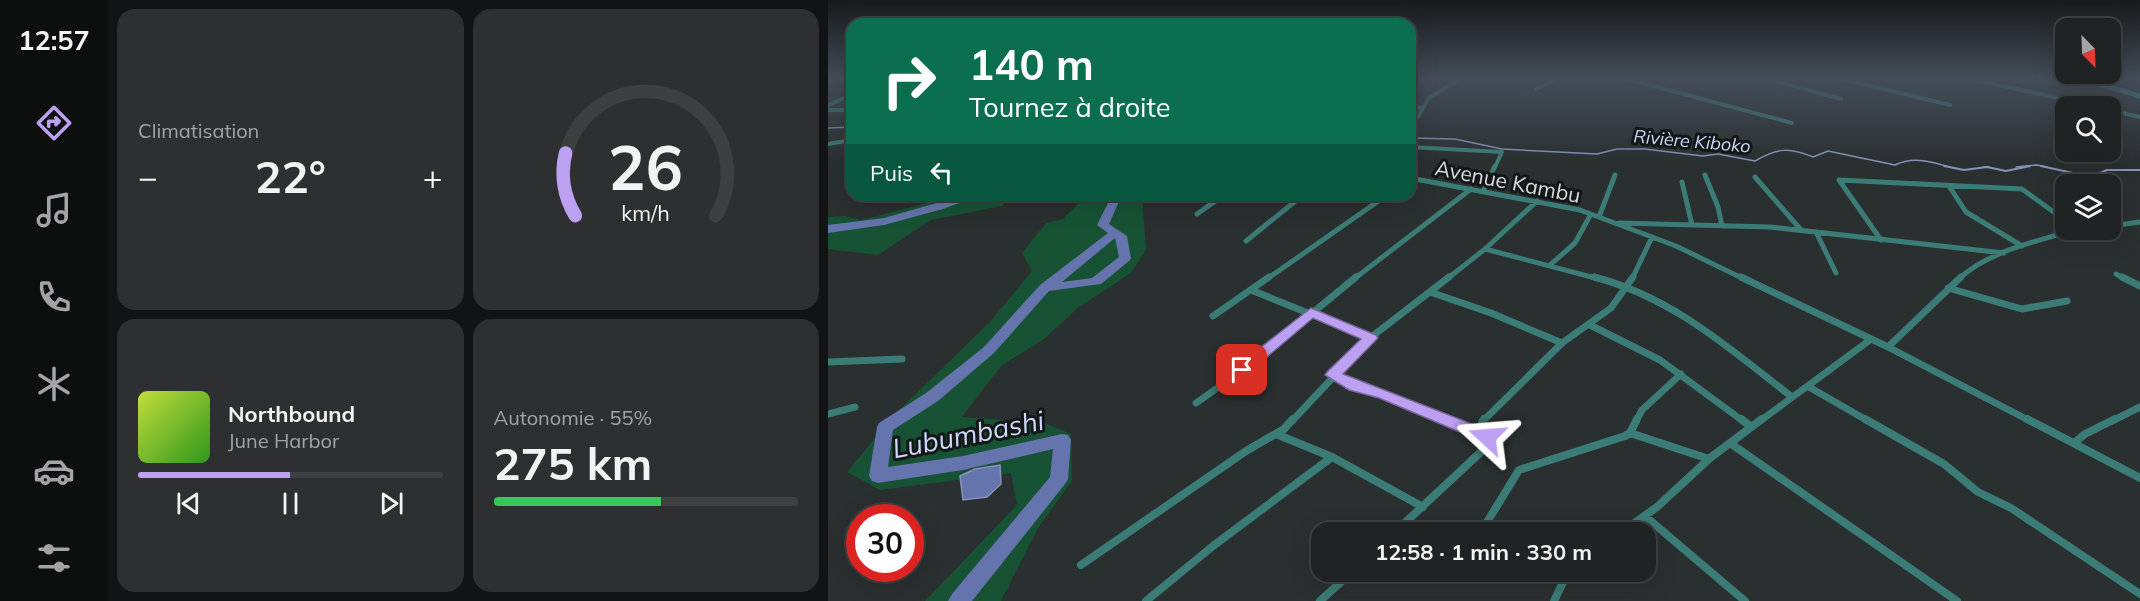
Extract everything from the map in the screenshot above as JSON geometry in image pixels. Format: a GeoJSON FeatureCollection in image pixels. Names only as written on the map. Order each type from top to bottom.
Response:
{"type":"FeatureCollection","features":[{"type":"Feature","properties":{"kind":"street"},"geometry":{"type":"LineString","coordinates":[[1416,116],[1420,108],[1417,107]]}},
{"type":"Feature","properties":{"kind":"street"},"geometry":{"type":"LineString","coordinates":[[1732,107],[1792,123]]}},
{"type":"Feature","properties":{"kind":"street"},"geometry":{"type":"LineString","coordinates":[[828,110],[846,110]]}},
{"type":"Feature","properties":{"kind":"street"},"geometry":{"type":"LineString","coordinates":[[2121,113],[2140,117]]}},
{"type":"Feature","properties":{"kind":"street"},"geometry":{"type":"LineString","coordinates":[[828,144],[846,141]]}},
{"type":"Feature","properties":{"kind":"street"},"geometry":{"type":"LineString","coordinates":[[1416,147],[1502,152],[1483,191]]}},
{"type":"Feature","properties":{"kind":"street"},"geometry":{"type":"LineString","coordinates":[[1599,217],[1615,175]]}},
{"type":"Feature","properties":{"kind":"street"},"geometry":{"type":"LineString","coordinates":[[1705,175],[1718,207],[1722,226]]}},
{"type":"Feature","properties":{"kind":"street"},"geometry":{"type":"LineString","coordinates":[[1755,177],[1801,230]]}},
{"type":"Feature","properties":{"kind":"street","name":"Avenue Kambu"},"geometry":{"type":"LineString","coordinates":[[1416,179],[1537,201],[1592,214],[1640,232],[1732,271],[1888,347],[2140,478]]}},
{"type":"Feature","properties":{"kind":"street"},"geometry":{"type":"LineString","coordinates":[[1881,240],[1839,180],[2022,189],[2055,213]]}},
{"type":"Feature","properties":{"kind":"street"},"geometry":{"type":"LineString","coordinates":[[1682,182],[1692,225]]}},
{"type":"Feature","properties":{"kind":"street"},"geometry":{"type":"LineString","coordinates":[[1949,186],[1966,212],[2022,246]]}},
{"type":"Feature","properties":{"kind":"street"},"geometry":{"type":"LineString","coordinates":[[1196,403],[1242,370],[1311,312],[1471,189]]}},
{"type":"Feature","properties":{"kind":"street"},"geometry":{"type":"LineString","coordinates":[[1197,214],[1215,201]]}},
{"type":"Feature","properties":{"kind":"street"},"geometry":{"type":"LineString","coordinates":[[1246,241],[1295,201]]}},
{"type":"Feature","properties":{"kind":"street"},"geometry":{"type":"LineString","coordinates":[[1213,316],[1378,201]]}},
{"type":"Feature","properties":{"kind":"street"},"geometry":{"type":"LineString","coordinates":[[1081,565],[1294,420],[1333,375],[1370,338],[1485,249],[1537,201]]}},
{"type":"Feature","properties":{"kind":"street"},"geometry":{"type":"LineString","coordinates":[[1550,265],[1575,243],[1592,214]]}},
{"type":"Feature","properties":{"kind":"street"},"geometry":{"type":"LineString","coordinates":[[1613,222],[1801,230],[2004,252]]}},
{"type":"Feature","properties":{"kind":"street"},"geometry":{"type":"LineString","coordinates":[[2121,225],[2140,222]]}},
{"type":"Feature","properties":{"kind":"street"},"geometry":{"type":"LineString","coordinates":[[1640,223],[1640,232]]}},
{"type":"Feature","properties":{"kind":"street"},"geometry":{"type":"LineString","coordinates":[[1816,232],[1836,273]]}},
{"type":"Feature","properties":{"kind":"street"},"geometry":{"type":"LineString","coordinates":[[1888,347],[1967,271],[2004,252],[2055,236]]}},
{"type":"Feature","properties":{"kind":"street"},"geometry":{"type":"LineString","coordinates":[[1406,522],[1479,455],[1487,437],[1482,423],[1487,414],[1562,343],[1608,312],[1639,268],[1652,237]]}},
{"type":"Feature","properties":{"kind":"street"},"geometry":{"type":"LineString","coordinates":[[1485,249],[1628,286],[1699,324],[1792,397]]}},
{"type":"Feature","properties":{"kind":"street"},"geometry":{"type":"LineString","coordinates":[[2116,274],[2140,286]]}},
{"type":"Feature","properties":{"kind":"street"},"geometry":{"type":"LineString","coordinates":[[1948,288],[2022,309],[2067,301]]}},
{"type":"Feature","properties":{"kind":"street"},"geometry":{"type":"LineString","coordinates":[[1251,290],[1311,312],[1370,338]]}},
{"type":"Feature","properties":{"kind":"street"},"geometry":{"type":"LineString","coordinates":[[1430,292],[1491,313],[1562,343]]}},
{"type":"Feature","properties":{"kind":"street"},"geometry":{"type":"LineString","coordinates":[[1590,325],[1660,360],[1750,426]]}},
{"type":"Feature","properties":{"kind":"street"},"geometry":{"type":"LineString","coordinates":[[1638,522],[1750,426],[1809,387],[1870,340]]}},
{"type":"Feature","properties":{"kind":"street"},"geometry":{"type":"LineString","coordinates":[[828,362],[902,359]]}},
{"type":"Feature","properties":{"kind":"street"},"geometry":{"type":"LineString","coordinates":[[1487,522],[1519,470],[1630,433],[1641,410],[1681,374]]}},
{"type":"Feature","properties":{"kind":"street"},"geometry":{"type":"LineString","coordinates":[[1333,375],[1355,387],[1383,393],[1487,437]]}},
{"type":"Feature","properties":{"kind":"street"},"geometry":{"type":"LineString","coordinates":[[1809,387],[1944,464],[1978,492],[2011,508],[2140,594]]}},
{"type":"Feature","properties":{"kind":"street"},"geometry":{"type":"LineString","coordinates":[[828,414],[855,407]]}},
{"type":"Feature","properties":{"kind":"street"},"geometry":{"type":"LineString","coordinates":[[2074,444],[2085,434],[2140,407]]}},
{"type":"Feature","properties":{"kind":"street"},"geometry":{"type":"LineString","coordinates":[[1630,433],[1709,459]]}},
{"type":"Feature","properties":{"kind":"street"},"geometry":{"type":"LineString","coordinates":[[1276,434],[1332,457],[1422,507]]}},
{"type":"Feature","properties":{"kind":"street"},"geometry":{"type":"LineString","coordinates":[[1730,443],[1958,601]]}},
{"type":"Feature","properties":{"kind":"street"},"geometry":{"type":"LineString","coordinates":[[1146,601],[1205,552],[1332,457]]}},
{"type":"Feature","properties":{"kind":"street"},"geometry":{"type":"LineString","coordinates":[[1646,517],[1745,601]]}},
{"type":"Feature","properties":{"kind":"street"},"geometry":{"type":"LineString","coordinates":[[1320,601],[1341,582]]}},
{"type":"Feature","properties":{"kind":"street"},"geometry":{"type":"LineString","coordinates":[[1554,601],[1563,582]]}},
{"type":"Feature","properties":{"kind":"green space"},"geometry":{"type":"Polygon","coordinates":[[[934,201],[1006,201],[1002,206],[931,220],[878,255],[828,249],[828,217],[845,216],[862,220],[934,201]]]}},
{"type":"Feature","properties":{"kind":"green space"},"geometry":{"type":"Polygon","coordinates":[[[1081,201],[1142,201],[1146,250],[1131,273],[1079,307],[1044,339],[1001,366],[962,417],[1044,423],[1071,434],[1072,481],[1038,528],[1001,601],[925,601],[1017,505],[1011,473],[880,490],[847,472],[895,414],[989,323],[1032,271],[1022,253],[1046,223],[1063,219],[1081,201]]]}},
{"type":"Feature","properties":{"kind":"water"},"geometry":{"type":"Polygon","coordinates":[[[1000,465],[1001,484],[987,497],[963,500],[960,476],[975,469],[1000,465]]]}},
{"type":"Feature","properties":{"kind":"waterway","name":"Rivière Kiboko"},"geometry":{"type":"LineString","coordinates":[[828,128],[846,127]]}},
{"type":"Feature","properties":{"kind":"waterway","name":"Rivière Kiboko"},"geometry":{"type":"LineString","coordinates":[[1416,138],[1455,139],[1502,149],[1597,154],[1617,149],[1645,149],[1703,156],[1718,154],[1755,161],[1770,153],[1784,150],[1813,157],[1828,151],[1895,165],[1916,160],[1950,167]]}},
{"type":"Feature","properties":{"kind":"waterway","name":"Rivière Kiboko"},"geometry":{"type":"LineString","coordinates":[[2016,167],[2037,165],[2047,167]]}},
{"type":"Feature","properties":{"kind":"waterway","name":"Rivière Kiboko"},"geometry":{"type":"LineString","coordinates":[[1944,166],[1964,170],[1987,167]]}},
{"type":"Feature","properties":{"kind":"waterway","name":"Rivière Kiboko"},"geometry":{"type":"LineString","coordinates":[[1987,167],[2006,171],[2030,166]]}},
{"type":"Feature","properties":{"kind":"waterway","name":"Rivière Kiboko"},"geometry":{"type":"LineString","coordinates":[[2041,166],[2091,177],[2107,170],[2140,170]]}},
{"type":"Feature","properties":{"kind":"waterway","name":"Lubumbashi"},"geometry":{"type":"LineString","coordinates":[[828,229],[866,225],[957,201]]}},
{"type":"Feature","properties":{"kind":"waterway","name":"Lubumbashi"},"geometry":{"type":"LineString","coordinates":[[959,601],[1059,479],[1062,440],[963,463],[878,476],[885,427],[932,397],[989,350],[1045,288],[1096,281],[1125,258],[1121,236],[1103,225],[1114,201]]}},
{"type":"Feature","properties":{"kind":"waterway","name":"Lubumbashi"},"geometry":{"type":"LineString","coordinates":[[1047,287],[1115,233]]}},
{"type":"Feature","properties":{"kind":"route"},"geometry":{"type":"LineString","coordinates":[[1242,370],[1311,312],[1370,338],[1333,375],[1355,387],[1383,393],[1432,416],[1487,437]]}}]}
